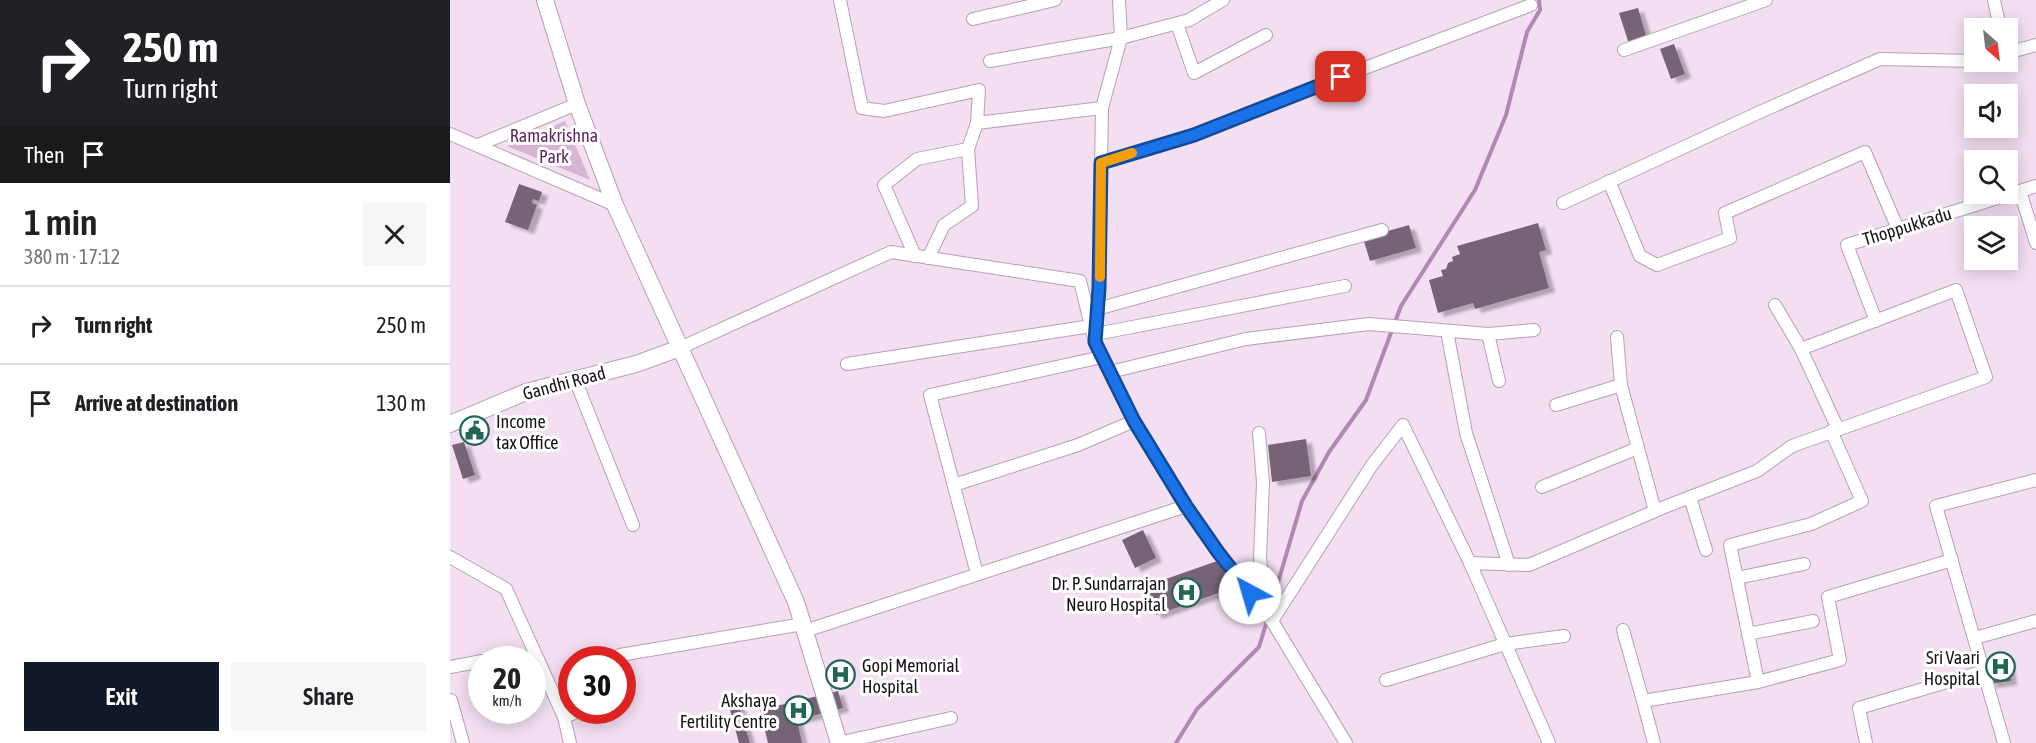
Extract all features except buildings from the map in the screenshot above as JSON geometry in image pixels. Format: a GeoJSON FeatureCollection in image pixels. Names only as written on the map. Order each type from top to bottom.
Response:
{"type":"FeatureCollection","features":[{"type":"Feature","properties":{"kind":"street"},"geometry":{"type":"LineString","coordinates":[[545,0],[576,104],[615,205],[796,602],[838,743],[951,718]]}},
{"type":"Feature","properties":{"kind":"street"},"geometry":{"type":"LineString","coordinates":[[840,0],[862,108],[884,111],[979,90],[977,123],[968,149],[972,206],[944,225],[928,258]]}},
{"type":"Feature","properties":{"kind":"street"},"geometry":{"type":"LineString","coordinates":[[973,19],[1055,0]]}},
{"type":"Feature","properties":{"kind":"street"},"geometry":{"type":"LineString","coordinates":[[1094,334],[1098,309],[1102,108],[1121,38],[1119,0]]}},
{"type":"Feature","properties":{"kind":"street"},"geometry":{"type":"LineString","coordinates":[[990,61],[1121,38],[1177,24],[1189,20],[1223,0]]}},
{"type":"Feature","properties":{"kind":"street"},"geometry":{"type":"LineString","coordinates":[[1624,50],[1753,2],[1766,0]]}},
{"type":"Feature","properties":{"kind":"street"},"geometry":{"type":"LineString","coordinates":[[1994,0],[1998,18]]}},
{"type":"Feature","properties":{"kind":"street"},"geometry":{"type":"LineString","coordinates":[[1101,163],[1194,135],[1531,5]]}},
{"type":"Feature","properties":{"kind":"street"},"geometry":{"type":"LineString","coordinates":[[1177,24],[1194,74],[1266,35]]}},
{"type":"Feature","properties":{"kind":"street"},"geometry":{"type":"LineString","coordinates":[[2018,50],[2036,45]]}},
{"type":"Feature","properties":{"kind":"street"},"geometry":{"type":"LineString","coordinates":[[1563,203],[1760,112],[1880,60],[1964,61]]}},
{"type":"Feature","properties":{"kind":"street"},"geometry":{"type":"LineString","coordinates":[[478,145],[576,104]]}},
{"type":"Feature","properties":{"kind":"street"},"geometry":{"type":"LineString","coordinates":[[977,123],[1102,108]]}},
{"type":"Feature","properties":{"kind":"street"},"geometry":{"type":"LineString","coordinates":[[450,134],[615,205]]}},
{"type":"Feature","properties":{"kind":"street"},"geometry":{"type":"LineString","coordinates":[[915,256],[884,184],[916,159],[968,149]]}},
{"type":"Feature","properties":{"kind":"street"},"geometry":{"type":"LineString","coordinates":[[1609,182],[1640,256],[1657,265],[1730,238],[1725,213],[1865,152],[1898,229]]}},
{"type":"Feature","properties":{"kind":"street","name":"Thoppukkadu"},"geometry":{"type":"LineString","coordinates":[[1876,321],[1847,245],[2036,186]]}},
{"type":"Feature","properties":{"kind":"street"},"geometry":{"type":"LineString","coordinates":[[2020,190],[2036,243]]}},
{"type":"Feature","properties":{"kind":"street"},"geometry":{"type":"LineString","coordinates":[[1098,309],[1382,230]]}},
{"type":"Feature","properties":{"kind":"street"},"geometry":{"type":"LineString","coordinates":[[680,348],[891,252],[1080,280],[1102,357],[1134,421],[1186,506],[1267,615],[1346,743]]}},
{"type":"Feature","properties":{"kind":"street"},"geometry":{"type":"LineString","coordinates":[[847,364],[1094,334],[1345,286]]}},
{"type":"Feature","properties":{"kind":"street"},"geometry":{"type":"LineString","coordinates":[[1470,563],[1529,565],[1655,511],[1757,471],[1792,446],[1986,377],[1956,290],[1801,349]]}},
{"type":"Feature","properties":{"kind":"street"},"geometry":{"type":"LineString","coordinates":[[1758,682],[1730,545],[1811,524],[1862,501],[1801,349],[1775,305]]}},
{"type":"Feature","properties":{"kind":"street"},"geometry":{"type":"LineString","coordinates":[[1110,372],[1246,339],[1369,324],[1488,334],[1534,330]]}},
{"type":"Feature","properties":{"kind":"street"},"geometry":{"type":"LineString","coordinates":[[1446,332],[1466,433],[1509,565]]}},
{"type":"Feature","properties":{"kind":"street"},"geometry":{"type":"LineString","coordinates":[[1488,334],[1499,381]]}},
{"type":"Feature","properties":{"kind":"street"},"geometry":{"type":"LineString","coordinates":[[1617,337],[1621,385],[1655,511]]}},
{"type":"Feature","properties":{"kind":"street","name":"Gandhi Road"},"geometry":{"type":"LineString","coordinates":[[450,424],[526,392],[636,364],[680,348]]}},
{"type":"Feature","properties":{"kind":"street"},"geometry":{"type":"LineString","coordinates":[[977,573],[930,395],[1102,357]]}},
{"type":"Feature","properties":{"kind":"street"},"geometry":{"type":"LineString","coordinates":[[575,380],[633,525]]}},
{"type":"Feature","properties":{"kind":"street"},"geometry":{"type":"LineString","coordinates":[[1556,405],[1621,385]]}},
{"type":"Feature","properties":{"kind":"street"},"geometry":{"type":"LineString","coordinates":[[954,485],[1078,445],[1134,421]]}},
{"type":"Feature","properties":{"kind":"street"},"geometry":{"type":"LineString","coordinates":[[1267,615],[1372,465],[1403,425],[1470,563],[1549,743]]}},
{"type":"Feature","properties":{"kind":"street"},"geometry":{"type":"LineString","coordinates":[[1259,434],[1263,490],[1260,543],[1267,615]]}},
{"type":"Feature","properties":{"kind":"street"},"geometry":{"type":"LineString","coordinates":[[1542,487],[1638,448]]}},
{"type":"Feature","properties":{"kind":"street"},"geometry":{"type":"LineString","coordinates":[[2004,743],[1936,506],[2036,480]]}},
{"type":"Feature","properties":{"kind":"street"},"geometry":{"type":"LineString","coordinates":[[1689,497],[1706,550]]}},
{"type":"Feature","properties":{"kind":"street"},"geometry":{"type":"LineString","coordinates":[[636,653],[804,627],[1186,506]]}},
{"type":"Feature","properties":{"kind":"street"},"geometry":{"type":"LineString","coordinates":[[450,557],[506,589],[558,704]]}},
{"type":"Feature","properties":{"kind":"street"},"geometry":{"type":"LineString","coordinates":[[1643,701],[1758,682],[1840,660],[1828,597],[1952,560]]}},
{"type":"Feature","properties":{"kind":"street"},"geometry":{"type":"LineString","coordinates":[[1737,578],[1804,564]]}},
{"type":"Feature","properties":{"kind":"street"},"geometry":{"type":"LineString","coordinates":[[1748,634],[1813,621]]}},
{"type":"Feature","properties":{"kind":"street"},"geometry":{"type":"LineString","coordinates":[[1975,638],[2036,621]]}},
{"type":"Feature","properties":{"kind":"street"},"geometry":{"type":"LineString","coordinates":[[1623,630],[1654,743]]}},
{"type":"Feature","properties":{"kind":"street"},"geometry":{"type":"LineString","coordinates":[[1386,680],[1505,645],[1564,636]]}},
{"type":"Feature","properties":{"kind":"street"},"geometry":{"type":"LineString","coordinates":[[450,667],[468,664]]}},
{"type":"Feature","properties":{"kind":"street"},"geometry":{"type":"LineString","coordinates":[[1866,743],[1859,708],[1984,671]]}},
{"type":"Feature","properties":{"kind":"street"},"geometry":{"type":"LineString","coordinates":[[450,700],[463,743]]}},
{"type":"Feature","properties":{"kind":"street"},"geometry":{"type":"LineString","coordinates":[[566,724],[570,743]]}},
{"type":"Feature","properties":{"kind":"green space","name":"Ramakrishna Park"},"geometry":{"type":"Polygon","coordinates":[[[565,121],[590,180],[507,146],[565,121]]]}},
{"type":"Feature","properties":{"kind":"waterway"},"geometry":{"type":"LineString","coordinates":[[1269,613],[1302,501],[1329,452],[1366,400],[1401,306],[1475,190],[1506,115],[1527,32],[1540,10],[1539,0]]}},
{"type":"Feature","properties":{"kind":"waterway"},"geometry":{"type":"LineString","coordinates":[[1176,743],[1197,709],[1259,647],[1267,621]]}},
{"type":"Feature","properties":{"kind":"slow traffic"},"geometry":{"type":"LineString","coordinates":[[1100,277],[1101,163],[1132,153]]}},
{"type":"Feature","properties":{"kind":"place","name":"Income tax Office"},"geometry":{"type":"Point","coordinates":[475,431]}},
{"type":"Feature","properties":{"kind":"place","name":"Dr. P. Sundarrajan Neuro Hospital"},"geometry":{"type":"Point","coordinates":[1187,593]}},
{"type":"Feature","properties":{"kind":"place","name":"Sri Vaari Hospital"},"geometry":{"type":"Point","coordinates":[2001,667]}},
{"type":"Feature","properties":{"kind":"place","name":"Gopi Memorial Hospital"},"geometry":{"type":"Point","coordinates":[841,675]}},
{"type":"Feature","properties":{"kind":"place","name":"Akshaya Fertility Centre"},"geometry":{"type":"Point","coordinates":[798,710]}},
{"type":"Feature","properties":{"kind":"route"},"geometry":{"type":"LineString","coordinates":[[1250,593],[1186,506],[1134,421],[1095,342],[1099,288],[1101,163],[1194,135],[1341,77]]}}]}
